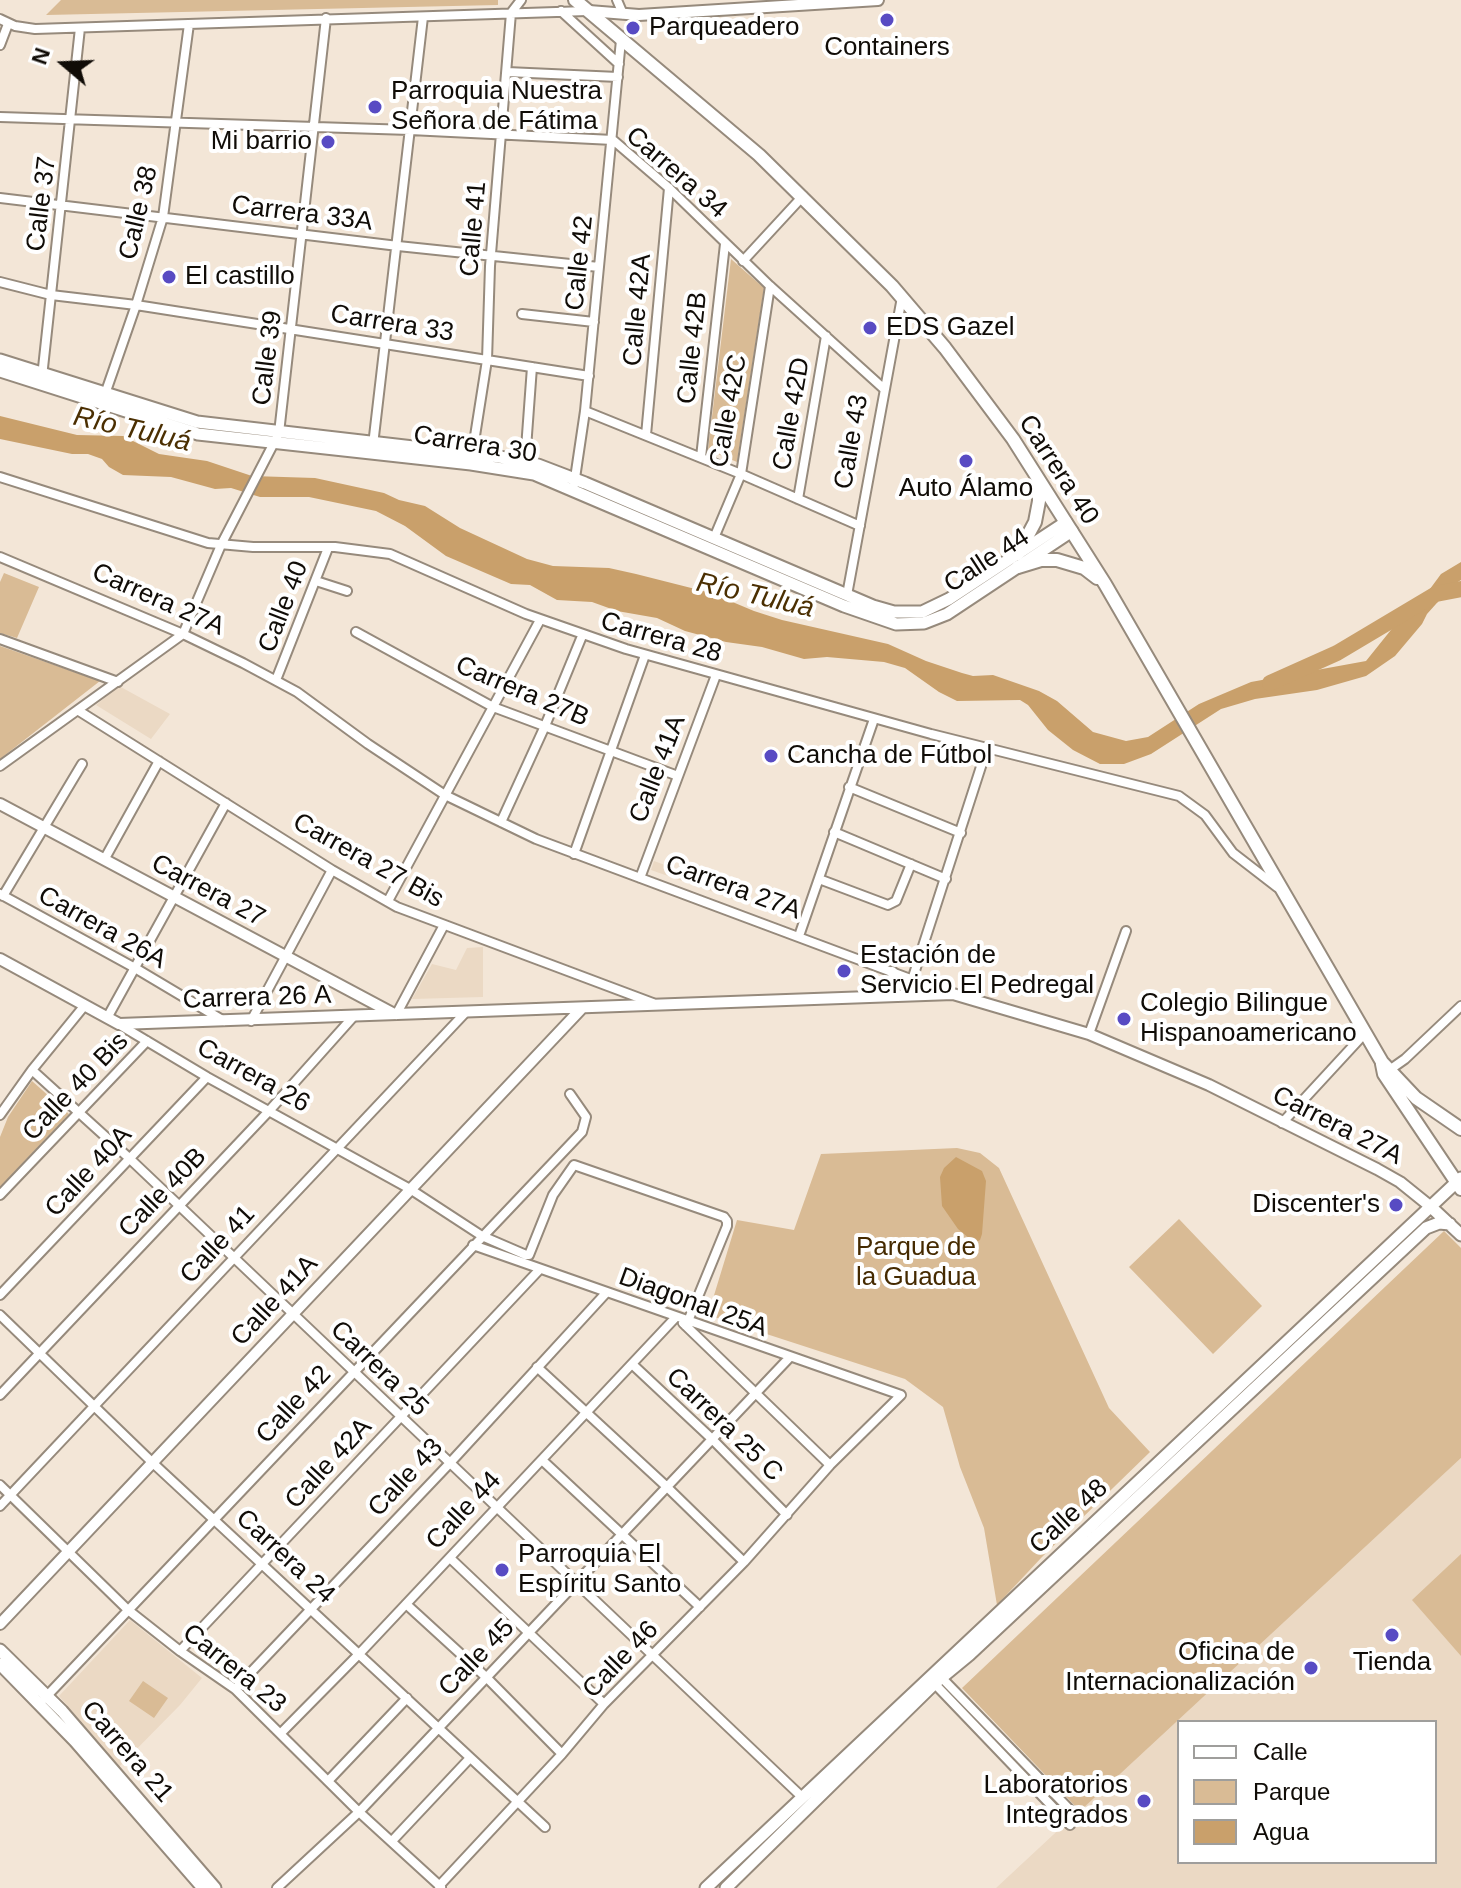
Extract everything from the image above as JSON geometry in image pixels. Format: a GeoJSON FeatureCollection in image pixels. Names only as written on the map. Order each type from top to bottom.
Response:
{"type":"FeatureCollection","features":[{"type":"Feature","properties":{"kind":"main road","name":"Carrera 40"},"geometry":{"type":"LineString","coordinates":[[575,0],[759,155],[803,196],[902,296],[974,386],[1105,584],[1385,1068],[1460,1183]]}},
{"type":"Feature","properties":{"kind":"main road","name":"Carrera 30"},"geometry":{"type":"LineString","coordinates":[[0,360],[41,379],[103,400],[276,438],[525,462],[901,618]]}},
{"type":"Feature","properties":{"kind":"main road","name":"Carrera 30"},"geometry":{"type":"LineString","coordinates":[[0,371],[41,379]]}},
{"type":"Feature","properties":{"kind":"main road","name":"Carrera 30"},"geometry":{"type":"LineString","coordinates":[[471,459],[574,484]]}},
{"type":"Feature","properties":{"kind":"main road"},"geometry":{"type":"LineString","coordinates":[[1039,480],[1035,522],[1018,560],[1057,560],[1084,568],[1105,584]]}},
{"type":"Feature","properties":{"kind":"main road","name":"Calle 44"},"geometry":{"type":"LineString","coordinates":[[923,617],[1069,527]]}},
{"type":"Feature","properties":{"kind":"main road","name":"Carrera 30"},"geometry":{"type":"LineString","coordinates":[[719,544],[868,616],[923,617]]}},
{"type":"Feature","properties":{"kind":"main road","name":"Carrera 40"},"geometry":{"type":"LineString","coordinates":[[1385,1068],[1416,1098],[1461,1129]]}},
{"type":"Feature","properties":{"kind":"main road","name":"Calle 48"},"geometry":{"type":"LineString","coordinates":[[726,1888],[935,1678],[1431,1207],[1460,1183]]}},
{"type":"Feature","properties":{"kind":"main road","name":"Carrera 27A"},"geometry":{"type":"LineString","coordinates":[[1431,1207],[1461,1235]]}},
{"type":"Feature","properties":{"kind":"main road","name":"Calle 48"},"geometry":{"type":"LineString","coordinates":[[706,1888],[1426,1228],[1439,1223],[1450,1224]]}},
{"type":"Feature","properties":{"kind":"main road","name":"Carrera 21"},"geometry":{"type":"LineString","coordinates":[[0,1650],[215,1888]]}},
{"type":"Feature","properties":{"kind":"main road","name":"Carrera 21"},"geometry":{"type":"LineString","coordinates":[[0,1664],[44,1699],[203,1888]]}},
{"type":"Feature","properties":{"kind":"street"},"geometry":{"type":"LineString","coordinates":[[511,13],[521,0]]}},
{"type":"Feature","properties":{"kind":"street"},"geometry":{"type":"LineString","coordinates":[[617,0],[623,14]]}},
{"type":"Feature","properties":{"kind":"street"},"geometry":{"type":"LineString","coordinates":[[0,45],[4,21],[35,29],[80,28],[561,11],[623,14],[878,0]]}},
{"type":"Feature","properties":{"kind":"street"},"geometry":{"type":"LineString","coordinates":[[561,11],[619,64]]}},
{"type":"Feature","properties":{"kind":"street","name":"Calle 41"},"geometry":{"type":"LineString","coordinates":[[471,459],[487,360],[491,256],[511,13]]}},
{"type":"Feature","properties":{"kind":"street"},"geometry":{"type":"LineString","coordinates":[[372,448],[423,17]]}},
{"type":"Feature","properties":{"kind":"street","name":"Calle 39"},"geometry":{"type":"LineString","coordinates":[[183,634],[221,545],[276,438],[292,329],[326,18]]}},
{"type":"Feature","properties":{"kind":"street","name":"Calle 38"},"geometry":{"type":"LineString","coordinates":[[103,400],[163,217],[189,24]]}},
{"type":"Feature","properties":{"kind":"street","name":"Calle 37"},"geometry":{"type":"LineString","coordinates":[[41,379],[80,28]]}},
{"type":"Feature","properties":{"kind":"street","name":"Calle 42"},"geometry":{"type":"LineString","coordinates":[[574,484],[589,376],[621,40]]}},
{"type":"Feature","properties":{"kind":"street"},"geometry":{"type":"LineString","coordinates":[[507,72],[618,77]]}},
{"type":"Feature","properties":{"kind":"street","name":"Carrera 34"},"geometry":{"type":"LineString","coordinates":[[0,117],[613,140],[669,188],[743,261],[883,388]]}},
{"type":"Feature","properties":{"kind":"street","name":"Calle 42A"},"geometry":{"type":"LineString","coordinates":[[646,435],[669,188]]}},
{"type":"Feature","properties":{"kind":"street"},"geometry":{"type":"LineString","coordinates":[[743,261],[803,196]]}},
{"type":"Feature","properties":{"kind":"street","name":"Carrera 33A"},"geometry":{"type":"LineString","coordinates":[[0,198],[599,267]]}},
{"type":"Feature","properties":{"kind":"street","name":"Calle 42B"},"geometry":{"type":"LineString","coordinates":[[701,457],[725,244]]}},
{"type":"Feature","properties":{"kind":"street","name":"Carrera 33"},"geometry":{"type":"LineString","coordinates":[[0,282],[51,295],[136,305],[589,376]]}},
{"type":"Feature","properties":{"kind":"street","name":"Calle 42C"},"geometry":{"type":"LineString","coordinates":[[719,544],[741,474],[770,286]]}},
{"type":"Feature","properties":{"kind":"street","name":"Calle 43"},"geometry":{"type":"LineString","coordinates":[[847,595],[902,296]]}},
{"type":"Feature","properties":{"kind":"street"},"geometry":{"type":"LineString","coordinates":[[522,314],[594,322]]}},
{"type":"Feature","properties":{"kind":"street","name":"Calle 42D"},"geometry":{"type":"LineString","coordinates":[[798,499],[826,336]]}},
{"type":"Feature","properties":{"kind":"street"},"geometry":{"type":"LineString","coordinates":[[525,462],[532,367]]}},
{"type":"Feature","properties":{"kind":"street"},"geometry":{"type":"LineString","coordinates":[[585,411],[860,526]]}},
{"type":"Feature","properties":{"kind":"street","name":"Carrera 28"},"geometry":{"type":"LineString","coordinates":[[0,477],[182,537],[221,545],[360,549],[390,554],[582,636],[874,719],[1179,796],[1205,815],[1233,853],[1284,893]]}},
{"type":"Feature","properties":{"kind":"street","name":"Calle 40"},"geometry":{"type":"LineString","coordinates":[[276,680],[328,548]]}},
{"type":"Feature","properties":{"kind":"street","name":"Carrera 27A"},"geometry":{"type":"LineString","coordinates":[[0,557],[183,634],[276,680],[445,795],[501,822],[574,854],[912,980],[1089,1034],[1209,1085],[1389,1175],[1431,1207]]}},
{"type":"Feature","properties":{"kind":"street"},"geometry":{"type":"LineString","coordinates":[[316,581],[347,591]]}},
{"type":"Feature","properties":{"kind":"street"},"geometry":{"type":"LineString","coordinates":[[388,901],[540,620]]}},
{"type":"Feature","properties":{"kind":"street","name":"Carrera 27B"},"geometry":{"type":"LineString","coordinates":[[356,632],[493,707],[678,776]]}},
{"type":"Feature","properties":{"kind":"street"},"geometry":{"type":"LineString","coordinates":[[0,766],[183,634]]}},
{"type":"Feature","properties":{"kind":"street"},"geometry":{"type":"LineString","coordinates":[[501,822],[582,636]]}},
{"type":"Feature","properties":{"kind":"street"},"geometry":{"type":"LineString","coordinates":[[0,639],[118,682]]}},
{"type":"Feature","properties":{"kind":"street"},"geometry":{"type":"LineString","coordinates":[[574,854],[645,655]]}},
{"type":"Feature","properties":{"kind":"street","name":"Calle 41A"},"geometry":{"type":"LineString","coordinates":[[640,878],[716,675]]}},
{"type":"Feature","properties":{"kind":"street","name":"Carrera 27 Bis"},"geometry":{"type":"LineString","coordinates":[[79,711],[332,870],[388,901],[658,1005]]}},
{"type":"Feature","properties":{"kind":"street"},"geometry":{"type":"LineString","coordinates":[[799,936],[874,719]]}},
{"type":"Feature","properties":{"kind":"street"},"geometry":{"type":"LineString","coordinates":[[912,980],[987,748]]}},
{"type":"Feature","properties":{"kind":"street"},"geometry":{"type":"LineString","coordinates":[[104,860],[159,761]]}},
{"type":"Feature","properties":{"kind":"street"},"geometry":{"type":"LineString","coordinates":[[2,895],[82,764]]}},
{"type":"Feature","properties":{"kind":"street"},"geometry":{"type":"LineString","coordinates":[[849,787],[961,833]]}},
{"type":"Feature","properties":{"kind":"street"},"geometry":{"type":"LineString","coordinates":[[107,1018],[226,803]]}},
{"type":"Feature","properties":{"kind":"street","name":"Carrera 27"},"geometry":{"type":"LineString","coordinates":[[0,804],[396,1015]]}},
{"type":"Feature","properties":{"kind":"street"},"geometry":{"type":"LineString","coordinates":[[834,832],[946,879]]}},
{"type":"Feature","properties":{"kind":"street"},"geometry":{"type":"LineString","coordinates":[[819,879],[888,905],[896,901],[911,864]]}},
{"type":"Feature","properties":{"kind":"street"},"geometry":{"type":"LineString","coordinates":[[251,1021],[332,870]]}},
{"type":"Feature","properties":{"kind":"street","name":"Carrera 26A"},"geometry":{"type":"LineString","coordinates":[[2,895],[224,1021]]}},
{"type":"Feature","properties":{"kind":"street"},"geometry":{"type":"LineString","coordinates":[[396,1015],[444,925]]}},
{"type":"Feature","properties":{"kind":"street"},"geometry":{"type":"LineString","coordinates":[[1089,1034],[1126,931]]}},
{"type":"Feature","properties":{"kind":"street","name":"Carrera 26"},"geometry":{"type":"LineString","coordinates":[[0,959],[410,1189],[482,1236],[529,1255],[553,1195],[574,1165],[724,1217],[727,1226],[688,1324]]}},
{"type":"Feature","properties":{"kind":"street"},"geometry":{"type":"LineString","coordinates":[[886,996],[896,985],[897,978],[892,972]]}},
{"type":"Feature","properties":{"kind":"street","name":"Carrera 26 A"},"geometry":{"type":"LineString","coordinates":[[119,1024],[953,994]]}},
{"type":"Feature","properties":{"kind":"street"},"geometry":{"type":"LineString","coordinates":[[0,1113],[85,1005]]}},
{"type":"Feature","properties":{"kind":"street"},"geometry":{"type":"LineString","coordinates":[[1385,1068],[1405,1059],[1461,1006]]}},
{"type":"Feature","properties":{"kind":"street","name":"Calle 41A"},"geometry":{"type":"LineString","coordinates":[[0,1624],[582,1008]]}},
{"type":"Feature","properties":{"kind":"street","name":"Calle 41"},"geometry":{"type":"LineString","coordinates":[[0,1506],[465,1013]]}},
{"type":"Feature","properties":{"kind":"street","name":"Calle 40B"},"geometry":{"type":"LineString","coordinates":[[0,1395],[269,1111],[353,1017]]}},
{"type":"Feature","properties":{"kind":"street"},"geometry":{"type":"LineString","coordinates":[[1282,1123],[1366,1032]]}},
{"type":"Feature","properties":{"kind":"street","name":"Calle 40 Bis"},"geometry":{"type":"LineString","coordinates":[[0,1195],[147,1041]]}},
{"type":"Feature","properties":{"kind":"street","name":"Carrera 25"},"geometry":{"type":"LineString","coordinates":[[32,1070],[179,1205],[802,1797]]}},
{"type":"Feature","properties":{"kind":"street","name":"Calle 40A"},"geometry":{"type":"LineString","coordinates":[[0,1295],[207,1077]]}},
{"type":"Feature","properties":{"kind":"street","name":"Calle 42"},"geometry":{"type":"LineString","coordinates":[[44,1699],[585,1127],[586,1117],[570,1094]]}},
{"type":"Feature","properties":{"kind":"street","name":"Diagonal 25A"},"geometry":{"type":"LineString","coordinates":[[473,1245],[676,1317],[688,1324],[901,1395]]}},
{"type":"Feature","properties":{"kind":"street","name":"Calle 42A"},"geometry":{"type":"LineString","coordinates":[[180,1651],[540,1269]]}},
{"type":"Feature","properties":{"kind":"street","name":"Calle 43"},"geometry":{"type":"LineString","coordinates":[[235,1689],[606,1293]]}},
{"type":"Feature","properties":{"kind":"street","name":"Carrera 24"},"geometry":{"type":"LineString","coordinates":[[0,1315],[153,1463],[545,1827]]}},
{"type":"Feature","properties":{"kind":"street","name":"Calle 44"},"geometry":{"type":"LineString","coordinates":[[281,1733],[676,1317]]}},
{"type":"Feature","properties":{"kind":"street"},"geometry":{"type":"LineString","coordinates":[[688,1324],[755,1394],[830,1465]]}},
{"type":"Feature","properties":{"kind":"street","name":"Calle 45"},"geometry":{"type":"LineString","coordinates":[[277,1888],[359,1812],[789,1358]]}},
{"type":"Feature","properties":{"kind":"street","name":"Carrera 25 C"},"geometry":{"type":"LineString","coordinates":[[632,1364],[787,1515]]}},
{"type":"Feature","properties":{"kind":"street"},"geometry":{"type":"LineString","coordinates":[[537,1367],[744,1562]]}},
{"type":"Feature","properties":{"kind":"street","name":"Calle 46"},"geometry":{"type":"LineString","coordinates":[[440,1887],[604,1704],[744,1562],[830,1465],[901,1395]]}},
{"type":"Feature","properties":{"kind":"street"},"geometry":{"type":"LineString","coordinates":[[542,1460],[700,1607]]}},
{"type":"Feature","properties":{"kind":"street","name":"Carrera 23"},"geometry":{"type":"LineString","coordinates":[[0,1485],[128,1610],[235,1689],[440,1887]]}},
{"type":"Feature","properties":{"kind":"street"},"geometry":{"type":"LineString","coordinates":[[450,1558],[604,1704]]}},
{"type":"Feature","properties":{"kind":"street"},"geometry":{"type":"LineString","coordinates":[[406,1604],[487,1678],[562,1754]]}},
{"type":"Feature","properties":{"kind":"street"},"geometry":{"type":"LineString","coordinates":[[935,1678],[1077,1817]]}},
{"type":"Feature","properties":{"kind":"street"},"geometry":{"type":"LineString","coordinates":[[935,1678],[1070,1825]]}},
{"type":"Feature","properties":{"kind":"street"},"geometry":{"type":"LineString","coordinates":[[329,1780],[407,1698]]}},
{"type":"Feature","properties":{"kind":"street"},"geometry":{"type":"LineString","coordinates":[[392,1841],[470,1758]]}},
{"type":"Feature","properties":{"kind":"shaded area"},"geometry":{"type":"Polygon","coordinates":[[[119,686],[170,714],[151,739],[96,705],[119,686]]]}},
{"type":"Feature","properties":{"kind":"shaded area"},"geometry":{"type":"Polygon","coordinates":[[[654,861],[736,891],[733,899],[651,870],[654,861]]]}},
{"type":"Feature","properties":{"kind":"shaded area"},"geometry":{"type":"Polygon","coordinates":[[[483,947],[483,997],[412,999],[432,964],[456,970],[467,948],[483,947]]]}},
{"type":"Feature","properties":{"kind":"shaded area"},"geometry":{"type":"Polygon","coordinates":[[[1461,1458],[1461,1888],[996,1888],[1312,1594],[1461,1458]]]}},
{"type":"Feature","properties":{"kind":"shaded area"},"geometry":{"type":"Polygon","coordinates":[[[130,1620],[202,1678],[119,1767],[59,1696],[130,1620]]]}},
{"type":"Feature","properties":{"kind":"green space"},"geometry":{"type":"Polygon","coordinates":[[[61,0],[498,0],[498,5],[46,15],[61,0]]]}},
{"type":"Feature","properties":{"kind":"green space"},"geometry":{"type":"Polygon","coordinates":[[[731,259],[764,288],[737,462],[708,450],[731,259]]]}},
{"type":"Feature","properties":{"kind":"green space"},"geometry":{"type":"Polygon","coordinates":[[[4,573],[39,587],[17,638],[0,633],[0,582],[4,573]]]}},
{"type":"Feature","properties":{"kind":"green space"},"geometry":{"type":"Polygon","coordinates":[[[0,646],[100,681],[0,759],[0,646]]]}},
{"type":"Feature","properties":{"kind":"green space"},"geometry":{"type":"Polygon","coordinates":[[[32,1081],[69,1114],[0,1187],[0,1137],[8,1117],[32,1081]]]}},
{"type":"Feature","properties":{"kind":"green space","name":"Parque de la Guadua"},"geometry":{"type":"Polygon","coordinates":[[[957,1148],[980,1153],[999,1168],[1109,1408],[1150,1452],[997,1605],[984,1528],[960,1467],[943,1407],[905,1379],[708,1315],[737,1220],[794,1230],[821,1154],[957,1148]]]}},
{"type":"Feature","properties":{"kind":"green space"},"geometry":{"type":"Polygon","coordinates":[[[1179,1219],[1262,1306],[1213,1354],[1129,1267],[1179,1219]]]}},
{"type":"Feature","properties":{"kind":"green space"},"geometry":{"type":"Polygon","coordinates":[[[1444,1231],[1461,1248],[1461,1458],[1080,1811],[962,1688],[1444,1231]]]}},
{"type":"Feature","properties":{"kind":"green space"},"geometry":{"type":"Polygon","coordinates":[[[1461,1554],[1461,1656],[1412,1600],[1461,1554]]]}},
{"type":"Feature","properties":{"kind":"green space"},"geometry":{"type":"Polygon","coordinates":[[[143,1681],[168,1698],[154,1718],[129,1701],[143,1681]]]}},
{"type":"Feature","properties":{"kind":"water","name":"Río Tuluá"},"geometry":{"type":"Polygon","coordinates":[[[0,416],[77,435],[123,436],[159,454],[207,461],[252,476],[315,478],[384,493],[425,506],[460,528],[527,559],[553,566],[609,568],[636,574],[711,593],[782,620],[888,644],[962,673],[993,675],[1039,691],[1057,701],[1093,732],[1126,741],[1148,737],[1199,704],[1251,682],[1366,661],[1415,600],[1427,593],[1441,574],[1461,562],[1461,580],[1427,614],[1395,656],[1366,676],[1317,690],[1255,699],[1221,709],[1151,754],[1124,764],[1100,764],[1073,750],[1048,730],[1028,705],[1020,700],[957,701],[905,668],[884,662],[827,657],[804,659],[685,631],[657,618],[617,611],[592,602],[557,600],[530,585],[511,584],[446,556],[405,526],[376,511],[309,497],[260,497],[231,488],[215,489],[171,477],[123,475],[102,459],[88,454],[72,454],[0,439],[0,416]]]}},
{"type":"Feature","properties":{"kind":"water"},"geometry":{"type":"Polygon","coordinates":[[[956,1157],[982,1171],[986,1181],[982,1234],[975,1243],[958,1229],[942,1206],[940,1177],[944,1168],[956,1157]]]}},
{"type":"Feature","properties":{"kind":"waterway","name":"Río Tuluá"},"geometry":{"type":"LineString","coordinates":[[1270,683],[1337,653],[1436,594],[1461,589]]}},
{"type":"Feature","properties":{"kind":"place","name":"Containers"},"geometry":{"type":"Point","coordinates":[887,20]}},
{"type":"Feature","properties":{"kind":"place","name":"Parqueadero"},"geometry":{"type":"Point","coordinates":[633,28]}},
{"type":"Feature","properties":{"kind":"place","name":"Parroquia Nuestra Señora de Fátima"},"geometry":{"type":"Point","coordinates":[375,107]}},
{"type":"Feature","properties":{"kind":"place","name":"Mi barrio"},"geometry":{"type":"Point","coordinates":[328,142]}},
{"type":"Feature","properties":{"kind":"place","name":"El castillo"},"geometry":{"type":"Point","coordinates":[169,277]}},
{"type":"Feature","properties":{"kind":"place","name":"EDS Gazel"},"geometry":{"type":"Point","coordinates":[870,328]}},
{"type":"Feature","properties":{"kind":"place","name":"Auto Álamo"},"geometry":{"type":"Point","coordinates":[966,461]}},
{"type":"Feature","properties":{"kind":"place","name":"Cancha de Fútbol"},"geometry":{"type":"Point","coordinates":[771,756]}},
{"type":"Feature","properties":{"kind":"place","name":"Estación de Servicio El Pedregal"},"geometry":{"type":"Point","coordinates":[844,971]}},
{"type":"Feature","properties":{"kind":"place","name":"Colegio Bilingue Hispanoamericano"},"geometry":{"type":"Point","coordinates":[1124,1019]}},
{"type":"Feature","properties":{"kind":"place","name":"Discenter's"},"geometry":{"type":"Point","coordinates":[1396,1205]}},
{"type":"Feature","properties":{"kind":"place","name":"Parroquia El Espíritu Santo"},"geometry":{"type":"Point","coordinates":[502,1570]}},
{"type":"Feature","properties":{"kind":"place","name":"Tienda"},"geometry":{"type":"Point","coordinates":[1392,1635]}},
{"type":"Feature","properties":{"kind":"place","name":"Oficina de Internacionalización"},"geometry":{"type":"Point","coordinates":[1311,1668]}},
{"type":"Feature","properties":{"kind":"place","name":"Laboratorios Integrados"},"geometry":{"type":"Point","coordinates":[1144,1801]}}]}
